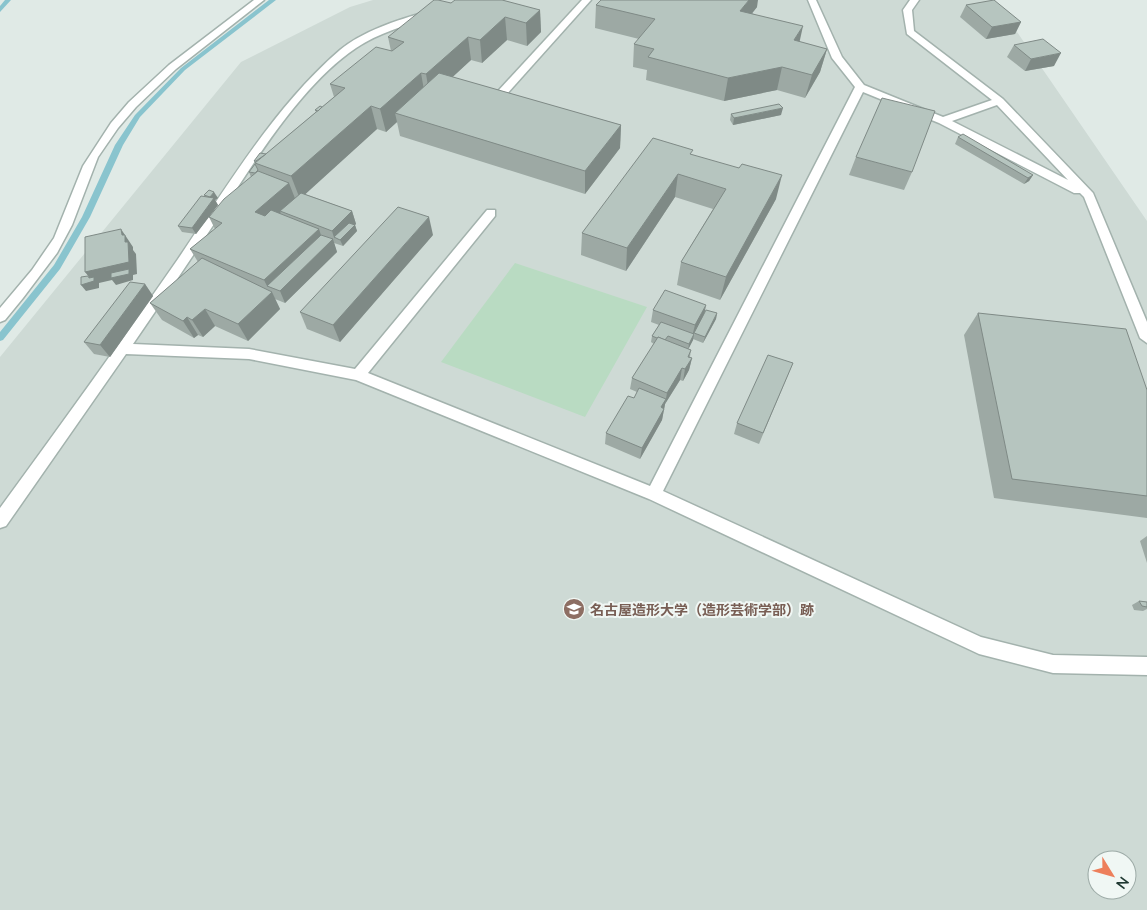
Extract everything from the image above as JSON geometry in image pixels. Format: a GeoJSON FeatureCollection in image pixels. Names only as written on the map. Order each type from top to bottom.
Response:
{"type":"FeatureCollection","features":[{"type":"Feature","properties":{"kind":"street"},"geometry":{"type":"LineString","coordinates":[[0,316],[39,270],[65,226],[97,149],[118,121],[167,69],[260,0]]}},
{"type":"Feature","properties":{"kind":"street"},"geometry":{"type":"LineString","coordinates":[[502,93],[586,0]]}},
{"type":"Feature","properties":{"kind":"street"},"geometry":{"type":"LineString","coordinates":[[812,0],[837,58],[860,87],[943,122],[1089,196]]}},
{"type":"Feature","properties":{"kind":"street"},"geometry":{"type":"LineString","coordinates":[[915,0],[907,10],[910,32],[999,101],[1089,196],[1147,338]]}},
{"type":"Feature","properties":{"kind":"street"},"geometry":{"type":"LineString","coordinates":[[0,521],[124,349],[275,126],[313,80],[345,50],[381,32],[434,12]]}},
{"type":"Feature","properties":{"kind":"street"},"geometry":{"type":"LineString","coordinates":[[654,494],[860,87]]}},
{"type":"Feature","properties":{"kind":"street"},"geometry":{"type":"LineString","coordinates":[[943,122],[999,101]]}},
{"type":"Feature","properties":{"kind":"street"},"geometry":{"type":"LineString","coordinates":[[358,375],[491,213]]}},
{"type":"Feature","properties":{"kind":"street"},"geometry":{"type":"LineString","coordinates":[[124,349],[249,354],[358,375],[654,494],[979,644],[1053,664],[1147,666]]}},
{"type":"Feature","properties":{"kind":"shaded area","name":"名古屋造形大学（造形芸術学部）跡"},"geometry":{"type":"Polygon","coordinates":[[[373,0],[995,0],[1147,221],[1147,910],[0,910],[0,357],[241,62],[350,7],[373,0]]]}},
{"type":"Feature","properties":{"kind":"green space"},"geometry":{"type":"Polygon","coordinates":[[[515,263],[647,307],[585,417],[441,362],[515,263]]]}},
{"type":"Feature","properties":{"kind":"building"},"geometry":{"type":"Polygon","coordinates":[[[434,0],[451,3],[455,0],[502,0],[540,10],[526,23],[505,17],[480,40],[468,37],[426,74],[421,73],[380,109],[371,106],[291,176],[255,163],[345,88],[330,84],[376,47],[392,51],[404,42],[388,37],[434,0]]]}},
{"type":"Feature","properties":{"kind":"building"},"geometry":{"type":"Polygon","coordinates":[[[601,0],[749,0],[740,11],[803,26],[794,40],[827,49],[812,75],[782,67],[728,78],[648,57],[654,49],[634,44],[655,19],[596,5],[601,0]]]}},
{"type":"Feature","properties":{"kind":"building"},"geometry":{"type":"Polygon","coordinates":[[[994,0],[1021,22],[992,27],[966,5],[994,0]]]}},
{"type":"Feature","properties":{"kind":"building"},"geometry":{"type":"Polygon","coordinates":[[[1043,39],[1061,53],[1031,59],[1014,45],[1043,39]]]}},
{"type":"Feature","properties":{"kind":"building"},"geometry":{"type":"Polygon","coordinates":[[[439,73],[621,125],[585,171],[395,113],[439,73]]]}},
{"type":"Feature","properties":{"kind":"building"},"geometry":{"type":"Polygon","coordinates":[[[882,98],[935,111],[912,172],[856,157],[882,98]]]}},
{"type":"Feature","properties":{"kind":"building"},"geometry":{"type":"Polygon","coordinates":[[[779,104],[783,108],[734,118],[731,114],[779,104]]]}},
{"type":"Feature","properties":{"kind":"building"},"geometry":{"type":"Polygon","coordinates":[[[963,134],[1033,175],[1028,178],[958,137],[963,134]]]}},
{"type":"Feature","properties":{"kind":"building"},"geometry":{"type":"Polygon","coordinates":[[[653,138],[693,150],[690,154],[739,168],[742,164],[782,175],[726,277],[681,262],[726,189],[678,174],[627,248],[582,233],[653,138]]]}},
{"type":"Feature","properties":{"kind":"building"},"geometry":{"type":"Polygon","coordinates":[[[260,153],[266,154],[254,161],[260,153]]]}},
{"type":"Feature","properties":{"kind":"building"},"geometry":{"type":"Polygon","coordinates":[[[255,164],[258,170],[255,173],[249,172],[255,164]]]}},
{"type":"Feature","properties":{"kind":"building"},"geometry":{"type":"Polygon","coordinates":[[[258,171],[289,183],[255,212],[265,216],[271,210],[319,229],[264,280],[190,249],[222,223],[209,217],[224,199],[258,171]]]}},
{"type":"Feature","properties":{"kind":"building"},"geometry":{"type":"Polygon","coordinates":[[[209,190],[214,192],[210,197],[204,195],[209,190]]]}},
{"type":"Feature","properties":{"kind":"building"},"geometry":{"type":"Polygon","coordinates":[[[301,193],[352,211],[332,231],[280,211],[301,193]]]}},
{"type":"Feature","properties":{"kind":"building"},"geometry":{"type":"Polygon","coordinates":[[[201,196],[214,198],[192,228],[178,226],[201,196]]]}},
{"type":"Feature","properties":{"kind":"building"},"geometry":{"type":"Polygon","coordinates":[[[398,207],[429,217],[333,325],[300,312],[398,207]]]}},
{"type":"Feature","properties":{"kind":"building"},"geometry":{"type":"Polygon","coordinates":[[[349,223],[355,225],[340,240],[334,237],[349,223]]]}},
{"type":"Feature","properties":{"kind":"building"},"geometry":{"type":"Polygon","coordinates":[[[121,229],[122,235],[125,235],[125,242],[128,242],[129,262],[85,272],[85,237],[121,229]]]}},
{"type":"Feature","properties":{"kind":"building"},"geometry":{"type":"Polygon","coordinates":[[[321,235],[333,239],[280,291],[267,286],[321,235]]]}},
{"type":"Feature","properties":{"kind":"building"},"geometry":{"type":"Polygon","coordinates":[[[202,258],[272,292],[238,324],[205,309],[192,320],[187,317],[183,321],[150,303],[202,258]]]}},
{"type":"Feature","properties":{"kind":"building"},"geometry":{"type":"Polygon","coordinates":[[[129,269],[129,274],[111,278],[111,273],[129,269]]]}},
{"type":"Feature","properties":{"kind":"building"},"geometry":{"type":"Polygon","coordinates":[[[88,276],[89,278],[94,277],[94,281],[81,285],[81,277],[88,276]]]}},
{"type":"Feature","properties":{"kind":"building"},"geometry":{"type":"Polygon","coordinates":[[[130,282],[145,284],[100,345],[84,342],[130,282]]]}},
{"type":"Feature","properties":{"kind":"building"},"geometry":{"type":"Polygon","coordinates":[[[665,290],[706,305],[695,325],[653,310],[665,290]]]}},
{"type":"Feature","properties":{"kind":"building"},"geometry":{"type":"Polygon","coordinates":[[[706,310],[717,313],[705,337],[694,333],[706,310]]]}},
{"type":"Feature","properties":{"kind":"building"},"geometry":{"type":"Polygon","coordinates":[[[978,313],[1126,329],[1147,390],[1147,496],[1012,479],[978,313]]]}},
{"type":"Feature","properties":{"kind":"building"},"geometry":{"type":"Polygon","coordinates":[[[661,322],[694,334],[689,344],[668,336],[665,340],[652,336],[661,322]]]}},
{"type":"Feature","properties":{"kind":"building"},"geometry":{"type":"Polygon","coordinates":[[[658,337],[691,350],[688,357],[692,358],[685,369],[682,368],[667,393],[632,378],[658,337]]]}},
{"type":"Feature","properties":{"kind":"building"},"geometry":{"type":"Polygon","coordinates":[[[768,355],[793,363],[763,433],[737,423],[768,355]]]}},
{"type":"Feature","properties":{"kind":"building"},"geometry":{"type":"Polygon","coordinates":[[[639,388],[666,399],[661,407],[664,409],[642,448],[606,433],[628,396],[634,398],[639,388]]]}},
{"type":"Feature","properties":{"kind":"building"},"geometry":{"type":"Polygon","coordinates":[[[1139,601],[1147,602],[1147,607],[1142,606],[1139,601]]]}},
{"type":"Feature","properties":{"kind":"waterway"},"geometry":{"type":"LineString","coordinates":[[0,10],[8,0]]}},
{"type":"Feature","properties":{"kind":"waterway"},"geometry":{"type":"LineString","coordinates":[[0,338],[57,267],[86,217],[119,145],[137,116],[183,69],[273,0]]}},
{"type":"Feature","properties":{"kind":"place","name":"名古屋造形大学（造形芸術学部）跡"},"geometry":{"type":"Point","coordinates":[574,609]}}]}
